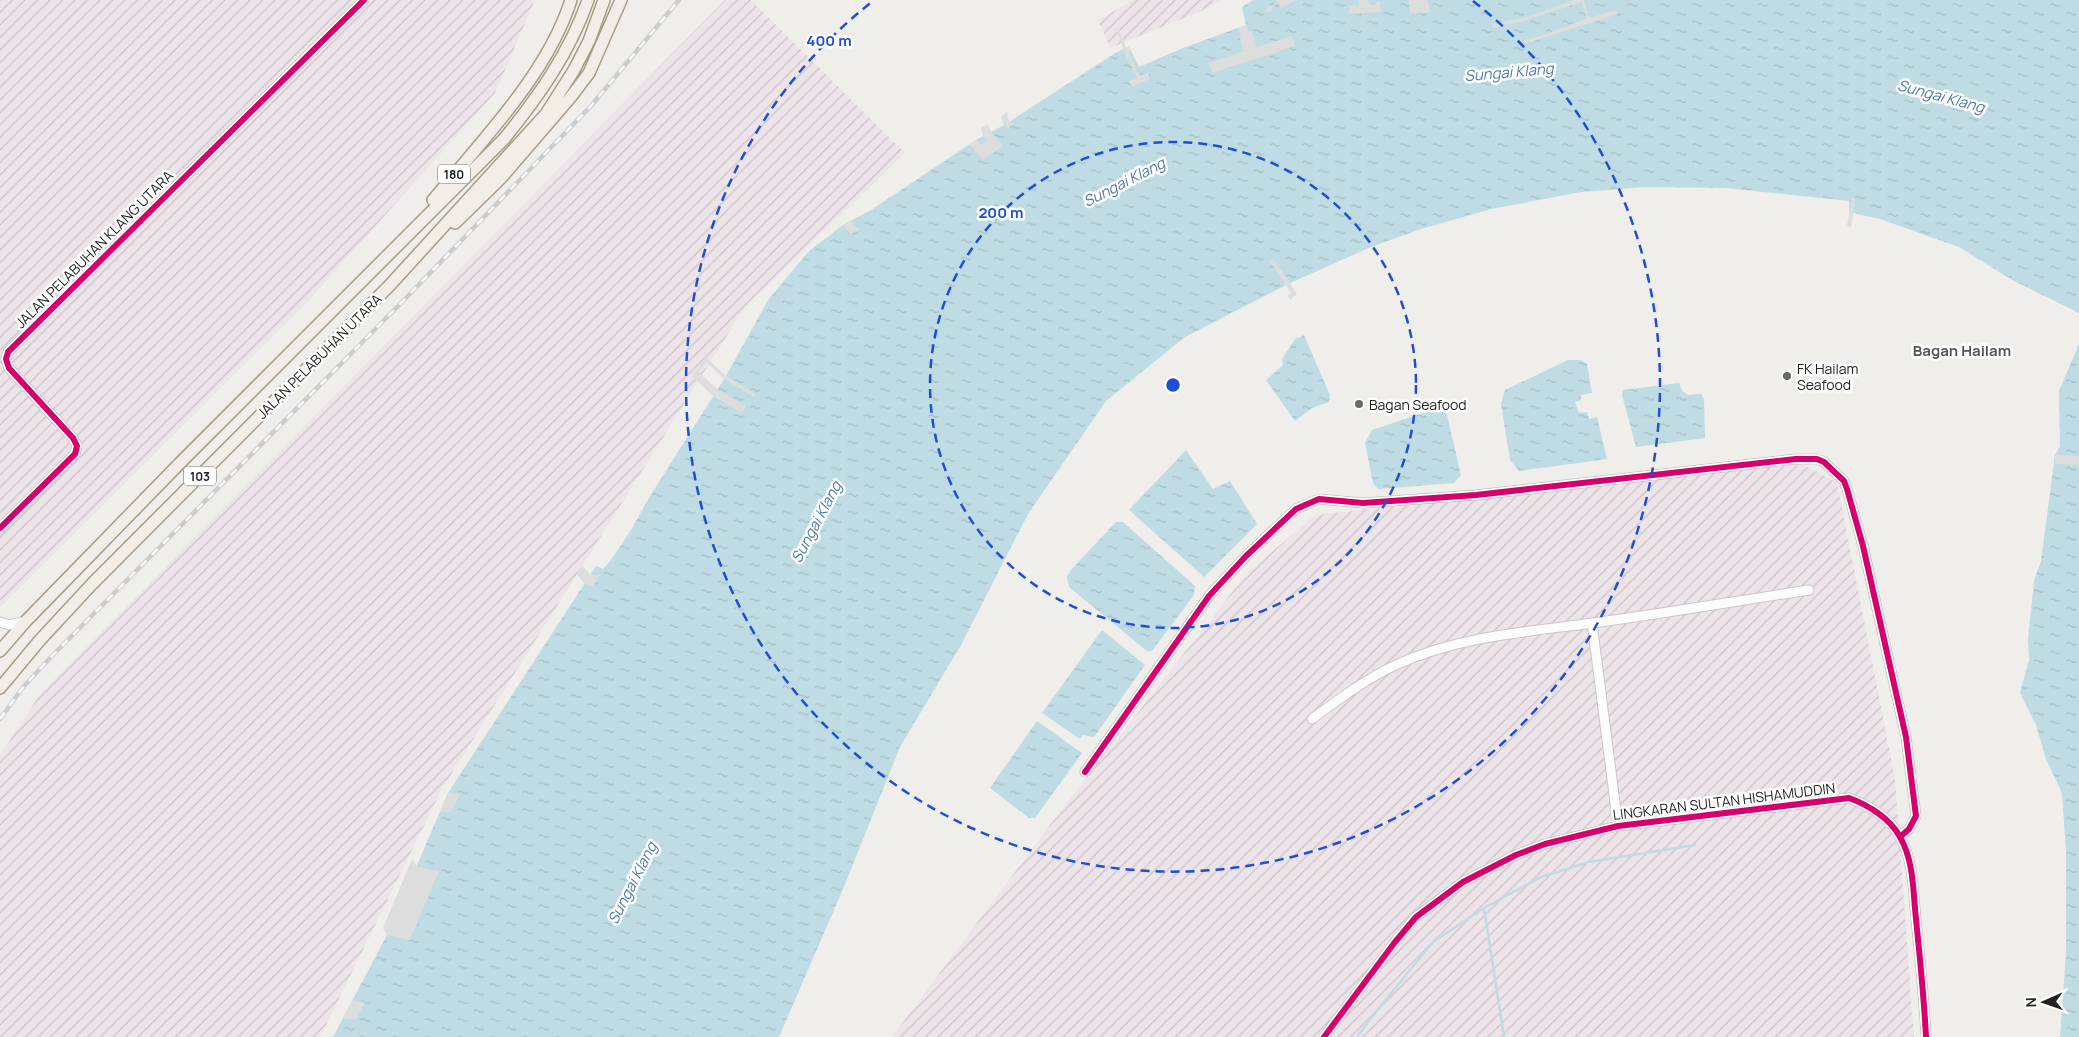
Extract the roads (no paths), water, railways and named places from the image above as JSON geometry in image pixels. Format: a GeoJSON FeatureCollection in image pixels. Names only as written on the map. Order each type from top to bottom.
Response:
{"type":"FeatureCollection","features":[{"type":"Feature","properties":{"kind":"main road","name":"180"},"geometry":{"type":"LineString","coordinates":[[394,247],[515,100],[554,41],[571,0]]}},
{"type":"Feature","properties":{"kind":"main road","name":"JALAN PELABUHAN UTARA"},"geometry":{"type":"LineString","coordinates":[[0,651],[26,621],[394,247],[504,139],[529,108],[563,57],[588,0]]}},
{"type":"Feature","properties":{"kind":"main road","name":"JALAN PELABUHAN UTARA"},"geometry":{"type":"LineString","coordinates":[[0,688],[76,601],[390,285],[546,114],[574,70],[589,40],[604,0]]}},
{"type":"Feature","properties":{"kind":"main road","name":"180"},"geometry":{"type":"LineString","coordinates":[[405,268],[482,197],[540,134],[589,73],[621,0]]}},
{"type":"Feature","properties":{"kind":"street","name":"JALAN PELABUHAN KLANG UTARA"},"geometry":{"type":"LineString","coordinates":[[0,528],[74,454],[77,446],[73,438],[9,368],[6,359],[8,352],[364,0]]}},
{"type":"Feature","properties":{"kind":"street"},"geometry":{"type":"LineString","coordinates":[[1085,772],[1208,596],[1246,556],[1296,509],[1306,504],[1319,499],[1363,503],[1476,495],[1726,466],[1796,459],[1817,459],[1824,462],[1844,481],[1863,546],[1906,737],[1916,816],[1909,828],[1900,837]]}},
{"type":"Feature","properties":{"kind":"street"},"geometry":{"type":"LineString","coordinates":[[1312,719],[1348,692],[1397,664],[1455,644],[1524,631],[1592,623],[1810,590]]}},
{"type":"Feature","properties":{"kind":"street"},"geometry":{"type":"LineString","coordinates":[[0,622],[9,624],[26,621]]}},
{"type":"Feature","properties":{"kind":"street"},"geometry":{"type":"LineString","coordinates":[[1592,623],[1618,826]]}},
{"type":"Feature","properties":{"kind":"street","name":"LINGKARAN SULTAN HISHAMUDDIN"},"geometry":{"type":"LineString","coordinates":[[1324,1037],[1416,917],[1470,878],[1516,855],[1545,844],[1618,826],[1849,798],[1864,804],[1880,815],[1900,837],[1912,877],[1924,988],[1926,1037]]}},
{"type":"Feature","properties":{"kind":"water","name":"Sungai Klang"},"geometry":{"type":"Polygon","coordinates":[[[1253,0],[2079,0],[2079,313],[2014,281],[1959,247],[1880,219],[1849,212],[1849,201],[1726,188],[1646,187],[1581,192],[1491,209],[1421,229],[1371,247],[1290,283],[1185,337],[1106,401],[1028,514],[961,645],[900,747],[843,889],[779,1037],[333,1037],[387,935],[448,793],[596,566],[603,569],[631,530],[650,496],[726,376],[768,300],[809,251],[843,225],[871,210],[976,140],[1004,125],[1117,52],[1129,47],[1139,67],[1183,48],[1246,25],[1242,7],[1253,0]]]}},
{"type":"Feature","properties":{"kind":"water"},"geometry":{"type":"Polygon","coordinates":[[[1304,335],[1330,395],[1329,402],[1312,408],[1295,421],[1266,380],[1283,365],[1282,359],[1295,339],[1304,335]]]}},
{"type":"Feature","properties":{"kind":"water"},"geometry":{"type":"Polygon","coordinates":[[[2079,344],[2079,1037],[2060,1037],[2066,952],[2066,851],[2062,793],[2046,759],[2036,725],[2020,693],[2029,660],[2028,639],[2034,581],[2041,561],[2055,455],[2060,446],[2059,391],[2079,344]]]}},
{"type":"Feature","properties":{"kind":"water"},"geometry":{"type":"Polygon","coordinates":[[[1568,360],[1580,360],[1587,364],[1592,393],[1581,395],[1581,400],[1575,402],[1579,413],[1587,412],[1589,419],[1597,417],[1607,459],[1519,471],[1510,460],[1501,404],[1505,390],[1568,360]]]}},
{"type":"Feature","properties":{"kind":"water"},"geometry":{"type":"Polygon","coordinates":[[[1679,383],[1682,391],[1688,395],[1701,394],[1704,399],[1705,438],[1636,447],[1622,395],[1623,390],[1679,383]]]}},
{"type":"Feature","properties":{"kind":"water"},"geometry":{"type":"Polygon","coordinates":[[[1438,408],[1447,415],[1461,475],[1454,483],[1378,489],[1373,483],[1365,443],[1372,430],[1438,408]]]}},
{"type":"Feature","properties":{"kind":"water"},"geometry":{"type":"Polygon","coordinates":[[[1186,450],[1213,489],[1230,481],[1257,524],[1204,577],[1129,510],[1186,450]]]}},
{"type":"Feature","properties":{"kind":"water"},"geometry":{"type":"Polygon","coordinates":[[[1116,522],[1123,522],[1195,586],[1194,595],[1152,651],[1147,651],[1069,587],[1067,577],[1070,571],[1116,522]]]}},
{"type":"Feature","properties":{"kind":"water"},"geometry":{"type":"Polygon","coordinates":[[[1102,630],[1145,665],[1094,737],[1083,735],[1080,739],[1042,713],[1102,630]]]}},
{"type":"Feature","properties":{"kind":"water"},"geometry":{"type":"Polygon","coordinates":[[[1037,721],[1082,753],[1035,818],[1029,818],[990,788],[1037,721]]]}},
{"type":"Feature","properties":{"kind":"waterway"},"geometry":{"type":"LineString","coordinates":[[1357,1037],[1433,942],[1484,908],[1541,877],[1589,862],[1695,845]]}},
{"type":"Feature","properties":{"kind":"waterway"},"geometry":{"type":"LineString","coordinates":[[1484,908],[1504,1037]]}},
{"type":"Feature","properties":{"kind":"railway"},"geometry":{"type":"LineString","coordinates":[[0,719],[24,686],[52,656],[405,299],[591,106],[679,0]]}},
{"type":"Feature","properties":{"kind":"place","name":"FK Hailam Seafood"},"geometry":{"type":"Point","coordinates":[1787,376]}},
{"type":"Feature","properties":{"kind":"place","name":"Bagan Seafood"},"geometry":{"type":"Point","coordinates":[1359,404]}},
{"type":"Feature","properties":{"kind":"district","name":"Bagan Hailam"},"geometry":{"type":"Point","coordinates":[1962,350]}}]}
